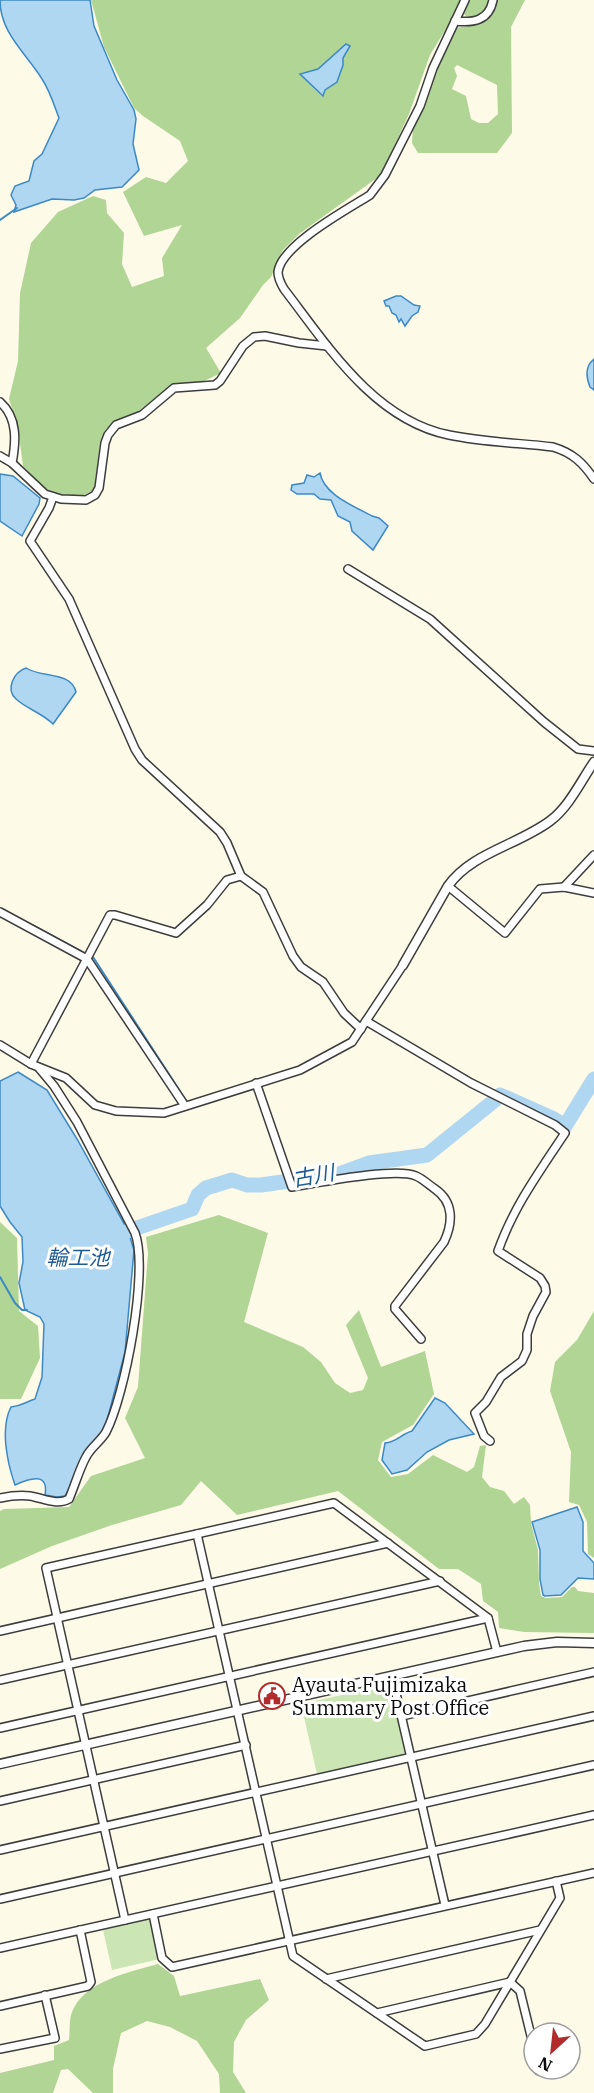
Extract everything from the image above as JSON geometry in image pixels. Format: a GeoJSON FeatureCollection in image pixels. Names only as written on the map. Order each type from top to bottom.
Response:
{"type":"FeatureCollection","features":[{"type":"Feature","properties":{"kind":"street"},"geometry":{"type":"LineString","coordinates":[[465,0],[433,68],[420,106],[380,184],[370,195],[299,242],[287,254],[280,266],[279,276],[284,289],[327,346],[369,391],[411,420],[448,435],[563,450],[578,459],[594,479]]}},
{"type":"Feature","properties":{"kind":"street"},"geometry":{"type":"LineString","coordinates":[[455,21],[479,20],[490,10],[493,0]]}},
{"type":"Feature","properties":{"kind":"street"},"geometry":{"type":"LineString","coordinates":[[0,456],[12,463],[45,494],[53,498],[86,500],[95,495],[99,488],[105,443],[111,429],[116,425],[142,415],[174,388],[215,385],[243,346],[254,337],[265,336],[327,346]]}},
{"type":"Feature","properties":{"kind":"street"},"geometry":{"type":"LineString","coordinates":[[0,402],[12,418],[16,445],[12,463]]}},
{"type":"Feature","properties":{"kind":"street"},"geometry":{"type":"LineString","coordinates":[[53,498],[50,508],[30,541],[69,599],[139,755],[220,832],[242,876],[263,892],[293,956],[301,967],[323,982],[344,1013],[362,1029]]}},
{"type":"Feature","properties":{"kind":"street"},"geometry":{"type":"LineString","coordinates":[[348,569],[430,619],[544,722],[578,749],[594,751]]}},
{"type":"Feature","properties":{"kind":"street"},"geometry":{"type":"LineString","coordinates":[[0,1045],[39,1068],[66,1078],[95,1105],[106,1109],[153,1114],[185,1107],[300,1070],[352,1042],[404,965],[448,886],[462,871],[551,821],[594,762]]}},
{"type":"Feature","properties":{"kind":"street"},"geometry":{"type":"LineString","coordinates":[[564,887],[594,855]]}},
{"type":"Feature","properties":{"kind":"street"},"geometry":{"type":"LineString","coordinates":[[31,1064],[110,915],[176,933],[212,900],[227,880],[242,876]]}},
{"type":"Feature","properties":{"kind":"street"},"geometry":{"type":"LineString","coordinates":[[448,886],[505,933],[540,889],[564,887],[594,893]]}},
{"type":"Feature","properties":{"kind":"street"},"geometry":{"type":"LineString","coordinates":[[0,912],[87,959],[185,1107]]}},
{"type":"Feature","properties":{"kind":"street"},"geometry":{"type":"LineString","coordinates":[[366,1021],[471,1083],[555,1125],[565,1133],[514,1210],[498,1251],[540,1278],[546,1292],[533,1316],[522,1361],[501,1377],[486,1402],[475,1413],[484,1436],[490,1441]]}},
{"type":"Feature","properties":{"kind":"street"},"geometry":{"type":"LineString","coordinates":[[0,1498],[24,1495],[51,1501],[69,1499],[86,1457],[107,1431],[128,1362],[139,1274],[139,1250],[133,1230],[77,1122],[54,1086],[39,1068]]}},
{"type":"Feature","properties":{"kind":"street"},"geometry":{"type":"LineString","coordinates":[[256,1083],[292,1186],[386,1173],[404,1174],[416,1176],[444,1195],[450,1206],[449,1232],[444,1242],[395,1306],[395,1309],[421,1339]]}},
{"type":"Feature","properties":{"kind":"street"},"geometry":{"type":"LineString","coordinates":[[125,1920],[46,1568],[334,1503],[488,1618],[497,1652]]}},
{"type":"Feature","properties":{"kind":"street"},"geometry":{"type":"LineString","coordinates":[[197,1534],[293,1956],[425,2046],[476,2034],[485,2024],[560,1898],[556,1881]]}},
{"type":"Feature","properties":{"kind":"street"},"geometry":{"type":"LineString","coordinates":[[0,1631],[388,1543]]}},
{"type":"Feature","properties":{"kind":"street"},"geometry":{"type":"LineString","coordinates":[[0,1680],[440,1581]]}},
{"type":"Feature","properties":{"kind":"street"},"geometry":{"type":"LineString","coordinates":[[0,1728],[488,1618]]}},
{"type":"Feature","properties":{"kind":"street"},"geometry":{"type":"LineString","coordinates":[[0,1764],[497,1652],[557,1642],[594,1643]]}},
{"type":"Feature","properties":{"kind":"street"},"geometry":{"type":"LineString","coordinates":[[402,1716],[594,1672]]}},
{"type":"Feature","properties":{"kind":"street"},"geometry":{"type":"LineString","coordinates":[[392,1676],[445,1905]]}},
{"type":"Feature","properties":{"kind":"street"},"geometry":{"type":"LineString","coordinates":[[0,1850],[594,1716]]}},
{"type":"Feature","properties":{"kind":"street"},"geometry":{"type":"LineString","coordinates":[[0,1801],[246,1746]]}},
{"type":"Feature","properties":{"kind":"street"},"geometry":{"type":"LineString","coordinates":[[0,1899],[594,1765]]}},
{"type":"Feature","properties":{"kind":"street"},"geometry":{"type":"LineString","coordinates":[[0,1948],[594,1815]]}},
{"type":"Feature","properties":{"kind":"street"},"geometry":{"type":"LineString","coordinates":[[153,1914],[162,1958],[172,1967],[594,1873]]}},
{"type":"Feature","properties":{"kind":"street"},"geometry":{"type":"LineString","coordinates":[[0,2006],[88,1986],[91,1982],[80,1930]]}},
{"type":"Feature","properties":{"kind":"street"},"geometry":{"type":"LineString","coordinates":[[326,1979],[540,1930]]}},
{"type":"Feature","properties":{"kind":"street"},"geometry":{"type":"LineString","coordinates":[[377,2013],[510,1982]]}},
{"type":"Feature","properties":{"kind":"street"},"geometry":{"type":"LineString","coordinates":[[510,1982],[520,1991],[527,2021]]}},
{"type":"Feature","properties":{"kind":"street"},"geometry":{"type":"LineString","coordinates":[[0,2049],[55,2038],[45,1995]]}},
{"type":"Feature","properties":{"kind":"green space"},"geometry":{"type":"Polygon","coordinates":[[[91,0],[460,0],[452,19],[430,55],[409,114],[381,175],[299,234],[283,250],[271,277],[240,318],[206,348],[221,373],[200,383],[177,384],[167,388],[139,411],[106,429],[100,442],[94,490],[82,496],[57,494],[45,488],[23,466],[18,427],[9,399],[18,361],[20,293],[31,243],[58,212],[93,196],[106,200],[107,213],[124,233],[122,264],[132,287],[164,276],[162,258],[182,225],[144,236],[123,192],[146,177],[166,183],[188,161],[180,141],[134,108],[104,47],[91,0]]]}},
{"type":"Feature","properties":{"kind":"green space"},"geometry":{"type":"Polygon","coordinates":[[[468,0],[525,0],[511,27],[512,133],[497,153],[418,153],[412,143],[413,127],[455,28],[468,26],[469,19],[463,13],[468,0]],[[457,65],[454,68],[457,76],[452,89],[466,96],[471,119],[479,123],[488,123],[498,114],[497,85],[457,65]]]}},
{"type":"Feature","properties":{"kind":"green space"},"geometry":{"type":"Polygon","coordinates":[[[219,1215],[268,1233],[244,1322],[303,1347],[321,1362],[335,1383],[350,1393],[363,1390],[368,1378],[346,1325],[359,1310],[381,1367],[425,1351],[434,1394],[413,1425],[382,1442],[378,1460],[391,1477],[408,1474],[433,1455],[467,1472],[474,1467],[480,1446],[486,1445],[482,1477],[490,1487],[504,1491],[514,1504],[524,1497],[530,1505],[531,1523],[538,1550],[541,1596],[562,1597],[572,1587],[578,1591],[594,1593],[594,1633],[524,1632],[499,1628],[498,1612],[483,1601],[481,1584],[458,1569],[439,1569],[338,1491],[237,1515],[201,1481],[181,1505],[112,1525],[52,1546],[0,1569],[0,1511],[69,1507],[91,1476],[145,1458],[125,1418],[138,1387],[148,1253],[146,1237],[219,1215]]]}},
{"type":"Feature","properties":{"kind":"green space"},"geometry":{"type":"Polygon","coordinates":[[[0,1222],[17,1238],[19,1311],[38,1326],[40,1358],[21,1399],[0,1399],[0,1222]]]}},
{"type":"Feature","properties":{"kind":"green space"},"geometry":{"type":"Polygon","coordinates":[[[594,1311],[594,1558],[588,1554],[587,1522],[579,1505],[569,1502],[571,1452],[550,1391],[555,1362],[577,1340],[594,1311]]]}},
{"type":"Feature","properties":{"kind":"green space"},"geometry":{"type":"Polygon","coordinates":[[[387,1685],[391,1687],[406,1750],[403,1755],[317,1774],[301,1704],[387,1685]]]}},
{"type":"Feature","properties":{"kind":"green space"},"geometry":{"type":"Polygon","coordinates":[[[147,1919],[151,1921],[160,1959],[112,1970],[103,1930],[147,1919]]]}},
{"type":"Feature","properties":{"kind":"green space"},"geometry":{"type":"Polygon","coordinates":[[[158,1964],[174,1976],[180,1996],[260,1979],[269,2000],[246,2020],[234,2042],[233,2072],[246,2093],[220,2093],[219,2074],[197,2041],[170,2027],[147,2021],[121,2033],[113,2069],[113,2093],[93,2093],[68,2069],[61,2070],[53,2093],[0,2093],[0,2073],[54,2060],[54,2046],[69,2040],[72,2012],[78,2001],[87,1993],[109,1979],[158,1964]]]}},
{"type":"Feature","properties":{"kind":"water"},"geometry":{"type":"Polygon","coordinates":[[[0,0],[90,0],[94,26],[117,80],[134,110],[136,119],[133,144],[139,170],[122,187],[95,190],[84,198],[74,200],[52,199],[14,212],[16,205],[11,195],[15,186],[29,181],[34,161],[42,154],[59,118],[45,84],[4,23],[0,0]]]}},
{"type":"Feature","properties":{"kind":"water"},"geometry":{"type":"Polygon","coordinates":[[[346,44],[350,46],[343,58],[337,82],[325,90],[323,96],[300,74],[318,69],[346,44]]]}},
{"type":"Feature","properties":{"kind":"water"},"geometry":{"type":"Polygon","coordinates":[[[401,296],[414,305],[420,306],[418,312],[405,326],[401,319],[399,322],[384,301],[401,296]]]}},
{"type":"Feature","properties":{"kind":"water"},"geometry":{"type":"Polygon","coordinates":[[[594,359],[594,390],[590,387],[587,372],[594,359]]]}},
{"type":"Feature","properties":{"kind":"water"},"geometry":{"type":"Polygon","coordinates":[[[320,473],[327,488],[333,494],[379,518],[388,526],[373,550],[352,531],[350,522],[338,516],[331,500],[320,499],[314,494],[297,494],[291,490],[292,485],[304,483],[307,475],[314,477],[320,473]]]}},
{"type":"Feature","properties":{"kind":"water"},"geometry":{"type":"Polygon","coordinates":[[[0,474],[13,476],[40,498],[22,536],[0,521],[0,474]]]}},
{"type":"Feature","properties":{"kind":"water"},"geometry":{"type":"Polygon","coordinates":[[[26,668],[62,678],[73,685],[76,692],[53,724],[13,695],[12,681],[26,668]]]}},
{"type":"Feature","properties":{"kind":"water","name":"輪工池"},"geometry":{"type":"Polygon","coordinates":[[[18,1072],[47,1090],[128,1231],[134,1250],[125,1352],[105,1428],[65,1496],[57,1497],[45,1495],[44,1483],[41,1480],[32,1479],[15,1485],[9,1466],[5,1435],[11,1407],[35,1399],[42,1377],[44,1324],[40,1317],[25,1310],[19,1283],[23,1262],[22,1237],[0,1206],[0,1081],[18,1072]]]}},
{"type":"Feature","properties":{"kind":"water"},"geometry":{"type":"Polygon","coordinates":[[[435,1398],[445,1403],[474,1434],[449,1440],[427,1452],[407,1470],[392,1474],[382,1460],[385,1443],[412,1431],[435,1398]]]}},
{"type":"Feature","properties":{"kind":"water"},"geometry":{"type":"Polygon","coordinates":[[[577,1507],[583,1522],[583,1551],[594,1563],[594,1579],[578,1578],[561,1595],[545,1596],[540,1579],[540,1550],[532,1522],[577,1507]]]}},
{"type":"Feature","properties":{"kind":"waterway"},"geometry":{"type":"LineString","coordinates":[[0,220],[17,208]]}},
{"type":"Feature","properties":{"kind":"waterway"},"geometry":{"type":"LineString","coordinates":[[32,925],[84,953]]}},
{"type":"Feature","properties":{"kind":"waterway"},"geometry":{"type":"LineString","coordinates":[[93,957],[187,1102]]}},
{"type":"Feature","properties":{"kind":"waterway","name":"古川"},"geometry":{"type":"LineString","coordinates":[[500,1095],[565,1126],[594,1079]]}},
{"type":"Feature","properties":{"kind":"waterway","name":"古川"},"geometry":{"type":"LineString","coordinates":[[128,1231],[192,1209],[198,1195],[206,1188],[232,1180],[247,1185],[261,1185],[339,1174],[369,1163],[427,1155],[495,1100]]}},
{"type":"Feature","properties":{"kind":"waterway"},"geometry":{"type":"LineString","coordinates":[[0,1277],[15,1303],[22,1310],[27,1310]]}},
{"type":"Feature","properties":{"kind":"place","name":"Ayauta Fujimizaka Summary Post Office"},"geometry":{"type":"Point","coordinates":[272,1696]}}]}
